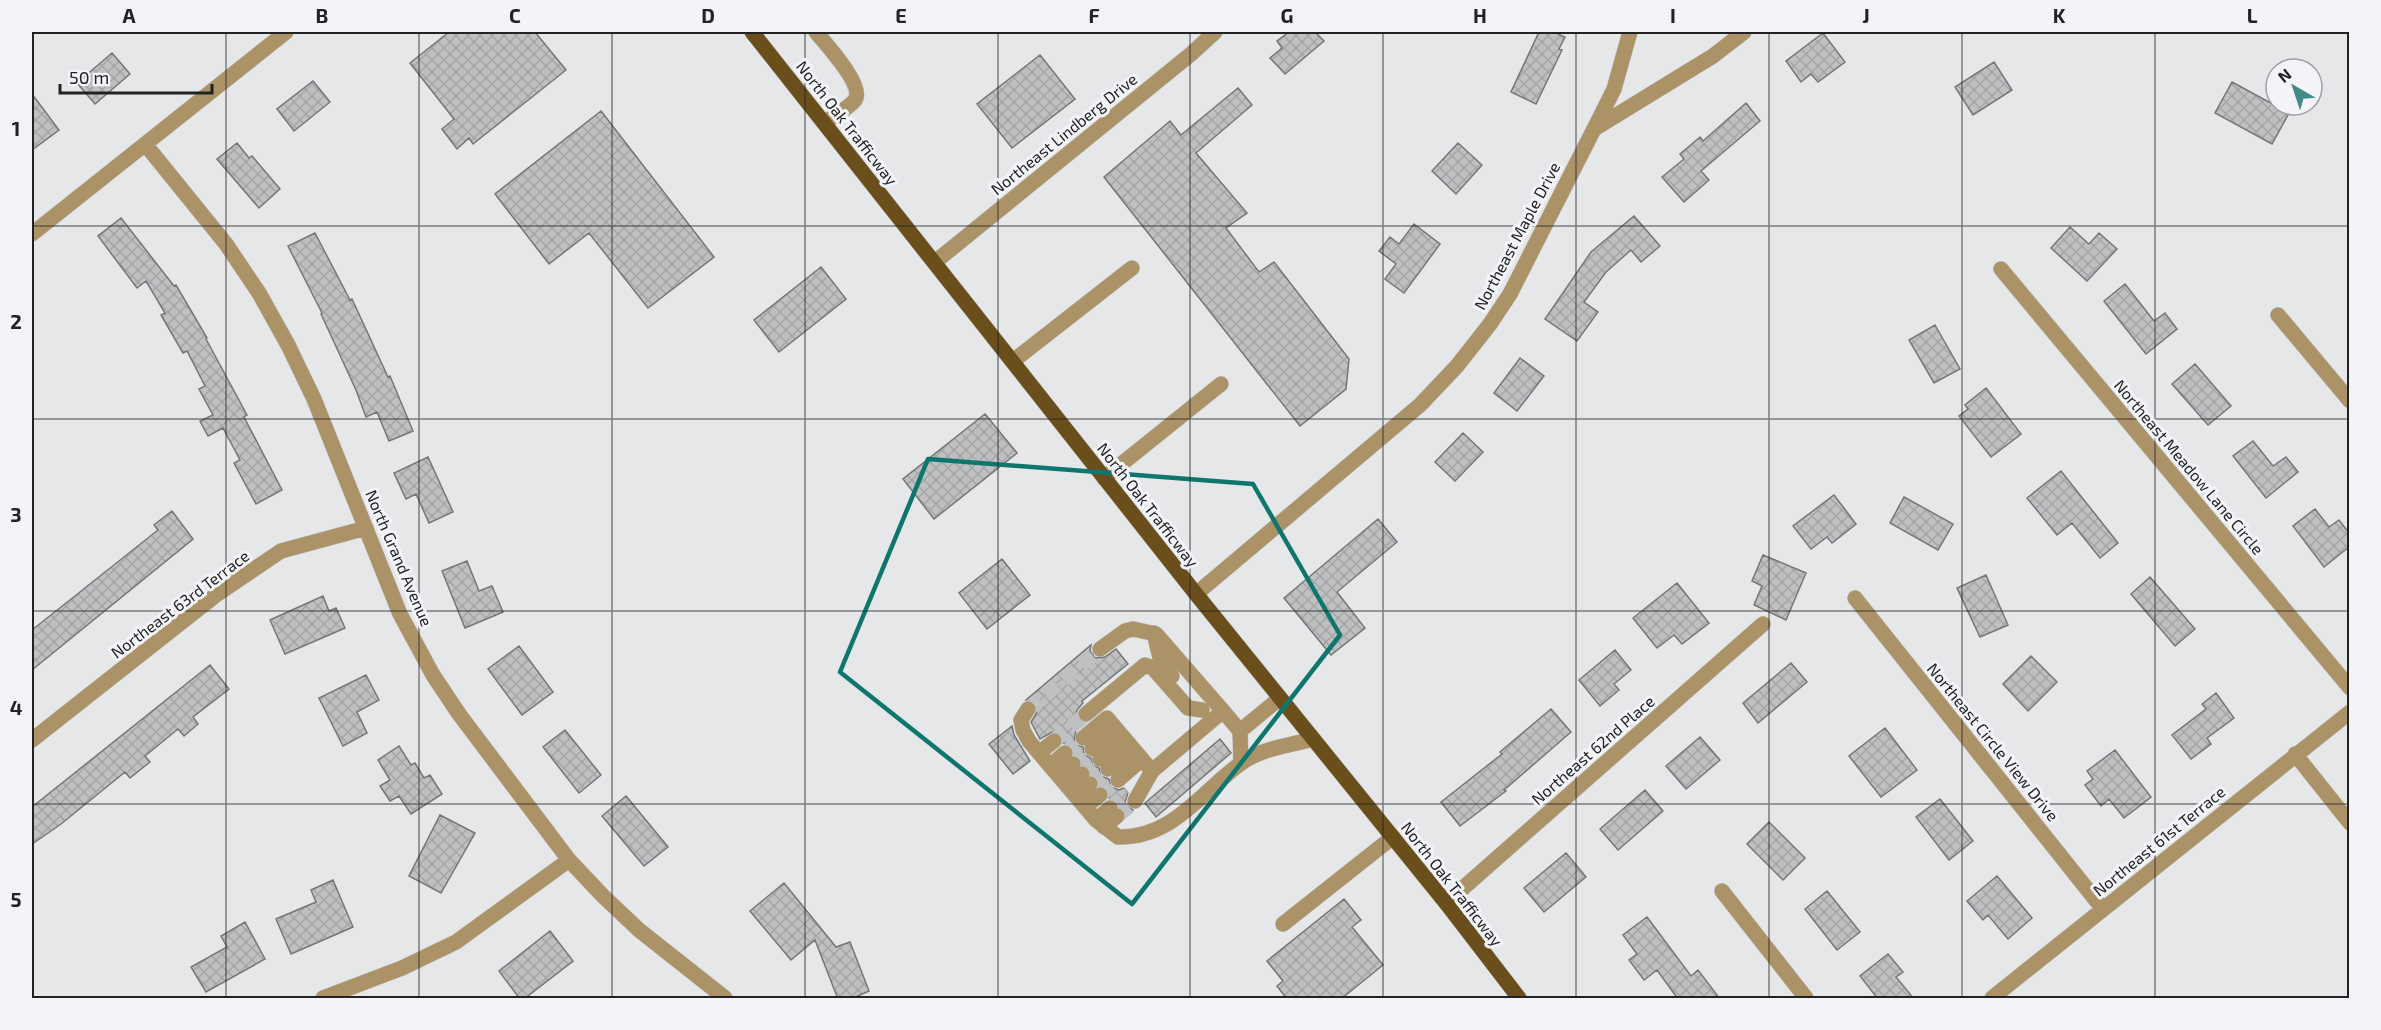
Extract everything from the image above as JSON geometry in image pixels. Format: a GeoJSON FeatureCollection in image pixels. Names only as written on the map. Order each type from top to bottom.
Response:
{"type":"FeatureCollection","features":[{"type":"Feature","properties":{"kind":"main road","name":"North Oak Trafficway"},"geometry":{"type":"LineString","coordinates":[[752,32],[1196,594],[1446,903],[1519,999]]}},
{"type":"Feature","properties":{"kind":"street"},"geometry":{"type":"LineString","coordinates":[[32,234],[286,32]]}},
{"type":"Feature","properties":{"kind":"street","name":"Northeast Lindberg Drive"},"geometry":{"type":"LineString","coordinates":[[935,262],[1215,32]]}},
{"type":"Feature","properties":{"kind":"street","name":"Northeast Maple Drive"},"geometry":{"type":"LineString","coordinates":[[1196,594],[1420,405],[1457,366],[1490,324],[1510,294],[1614,89],[1630,32]]}},
{"type":"Feature","properties":{"kind":"street"},"geometry":{"type":"LineString","coordinates":[[1594,129],[1713,56],[1744,32]]}},
{"type":"Feature","properties":{"kind":"street"},"geometry":{"type":"LineString","coordinates":[[824,34],[852,78],[857,92],[856,99],[824,123]]}},
{"type":"Feature","properties":{"kind":"street","name":"North Grand Avenue"},"geometry":{"type":"LineString","coordinates":[[145,144],[226,244],[259,293],[288,345],[314,399],[400,614],[459,714],[569,860],[639,930],[725,999]]}},
{"type":"Feature","properties":{"kind":"street"},"geometry":{"type":"LineString","coordinates":[[1013,361],[1132,268]]}},
{"type":"Feature","properties":{"kind":"street","name":"Northeast Meadow Lane Circle"},"geometry":{"type":"LineString","coordinates":[[2001,269],[2349,688]]}},
{"type":"Feature","properties":{"kind":"street"},"geometry":{"type":"LineString","coordinates":[[2278,315],[2349,400]]}},
{"type":"Feature","properties":{"kind":"street"},"geometry":{"type":"LineString","coordinates":[[1104,478],[1221,384]]}},
{"type":"Feature","properties":{"kind":"street","name":"Northeast 63rd Terrace"},"geometry":{"type":"LineString","coordinates":[[32,740],[216,595],[281,551],[366,528]]}},
{"type":"Feature","properties":{"kind":"street","name":"Northeast Circle View Drive"},"geometry":{"type":"LineString","coordinates":[[1855,598],[2103,909]]}},
{"type":"Feature","properties":{"kind":"street","name":"Northeast 62nd Place"},"geometry":{"type":"LineString","coordinates":[[1446,903],[1762,624]]}},
{"type":"Feature","properties":{"kind":"street"},"geometry":{"type":"LineString","coordinates":[[1100,649],[1125,631],[1133,629],[1154,633],[1240,731],[1241,763]]}},
{"type":"Feature","properties":{"kind":"street"},"geometry":{"type":"LineString","coordinates":[[1154,633],[1161,662],[1202,710]]}},
{"type":"Feature","properties":{"kind":"street"},"geometry":{"type":"LineString","coordinates":[[1086,714],[1145,665],[1153,668],[1188,708],[1223,711]]}},
{"type":"Feature","properties":{"kind":"street"},"geometry":{"type":"LineString","coordinates":[[1240,731],[1280,698]]}},
{"type":"Feature","properties":{"kind":"street"},"geometry":{"type":"LineString","coordinates":[[1028,709],[1023,715],[1022,725],[1029,741],[1100,824],[1118,837],[1130,837],[1164,827],[1193,807],[1241,763],[1270,748],[1313,739]]}},
{"type":"Feature","properties":{"kind":"street"},"geometry":{"type":"LineString","coordinates":[[1100,759],[1129,744],[1223,711]]}},
{"type":"Feature","properties":{"kind":"street","name":"Northeast 61st Terrace"},"geometry":{"type":"LineString","coordinates":[[1992,999],[2349,711]]}},
{"type":"Feature","properties":{"kind":"street"},"geometry":{"type":"LineString","coordinates":[[1039,753],[1054,741]]}},
{"type":"Feature","properties":{"kind":"street"},"geometry":{"type":"LineString","coordinates":[[1100,759],[1129,744]]}},
{"type":"Feature","properties":{"kind":"street"},"geometry":{"type":"LineString","coordinates":[[1100,759],[1129,744]]}},
{"type":"Feature","properties":{"kind":"street"},"geometry":{"type":"LineString","coordinates":[[1129,744],[1132,797]]}},
{"type":"Feature","properties":{"kind":"street"},"geometry":{"type":"LineString","coordinates":[[2295,754],[2349,823]]}},
{"type":"Feature","properties":{"kind":"street"},"geometry":{"type":"LineString","coordinates":[[1067,786],[1082,774]]}},
{"type":"Feature","properties":{"kind":"street"},"geometry":{"type":"LineString","coordinates":[[1067,786],[1082,774]]}},
{"type":"Feature","properties":{"kind":"street"},"geometry":{"type":"LineString","coordinates":[[1067,786],[1082,774]]}},
{"type":"Feature","properties":{"kind":"street"},"geometry":{"type":"LineString","coordinates":[[1100,824],[1114,812]]}},
{"type":"Feature","properties":{"kind":"street"},"geometry":{"type":"LineString","coordinates":[[1283,924],[1393,837]]}},
{"type":"Feature","properties":{"kind":"street"},"geometry":{"type":"LineString","coordinates":[[323,999],[402,968],[456,942],[569,860]]}},
{"type":"Feature","properties":{"kind":"street"},"geometry":{"type":"LineString","coordinates":[[1722,891],[1806,999]]}},
{"type":"Feature","properties":{"kind":"highlighted area"},"geometry":{"type":"Polygon","coordinates":[[[928,459],[1253,484],[1340,635],[1132,904],[840,672],[928,459]]]}},
{"type":"Feature","properties":{"kind":"building"},"geometry":{"type":"Polygon","coordinates":[[[449,32],[535,32],[566,70],[473,144],[469,138],[457,149],[442,129],[454,119],[410,63],[449,32]]]}},
{"type":"Feature","properties":{"kind":"building"},"geometry":{"type":"Polygon","coordinates":[[[1289,32],[1315,32],[1324,41],[1285,74],[1270,58],[1282,48],[1277,41],[1289,32]]]}},
{"type":"Feature","properties":{"kind":"building"},"geometry":{"type":"Polygon","coordinates":[[[1539,32],[1554,32],[1565,37],[1559,49],[1562,50],[1536,104],[1511,92],[1539,32]]]}},
{"type":"Feature","properties":{"kind":"building"},"geometry":{"type":"Polygon","coordinates":[[[1823,33],[1845,62],[1818,82],[1811,74],[1801,82],[1786,61],[1823,33]]]}},
{"type":"Feature","properties":{"kind":"building"},"geometry":{"type":"Polygon","coordinates":[[[112,53],[130,74],[95,104],[77,83],[112,53]]]}},
{"type":"Feature","properties":{"kind":"building"},"geometry":{"type":"Polygon","coordinates":[[[1040,55],[1075,99],[1012,148],[977,104],[1040,55]]]}},
{"type":"Feature","properties":{"kind":"building"},"geometry":{"type":"Polygon","coordinates":[[[1994,62],[2012,90],[1973,115],[1955,87],[1994,62]]]}},
{"type":"Feature","properties":{"kind":"building"},"geometry":{"type":"Polygon","coordinates":[[[313,81],[330,102],[294,131],[277,109],[313,81]]]}},
{"type":"Feature","properties":{"kind":"building"},"geometry":{"type":"Polygon","coordinates":[[[2232,82],[2264,99],[2264,117],[2287,117],[2272,144],[2215,113],[2232,82]]]}},
{"type":"Feature","properties":{"kind":"building"},"geometry":{"type":"Polygon","coordinates":[[[1238,88],[1252,105],[1196,153],[1247,213],[1226,228],[1259,272],[1274,262],[1349,359],[1346,389],[1300,426],[1104,177],[1170,121],[1181,135],[1238,88]]]}},
{"type":"Feature","properties":{"kind":"building"},"geometry":{"type":"Polygon","coordinates":[[[32,94],[59,130],[32,150],[32,94]]]}},
{"type":"Feature","properties":{"kind":"building"},"geometry":{"type":"Polygon","coordinates":[[[1746,103],[1760,121],[1701,171],[1709,180],[1684,202],[1662,177],[1684,159],[1680,154],[1700,137],[1703,141],[1746,103]]]}},
{"type":"Feature","properties":{"kind":"building"},"geometry":{"type":"Polygon","coordinates":[[[601,111],[714,257],[648,308],[589,233],[549,264],[495,194],[601,111]]]}},
{"type":"Feature","properties":{"kind":"building"},"geometry":{"type":"Polygon","coordinates":[[[237,143],[249,158],[252,156],[280,189],[259,208],[217,159],[237,143]]]}},
{"type":"Feature","properties":{"kind":"building"},"geometry":{"type":"Polygon","coordinates":[[[1458,143],[1482,165],[1456,194],[1432,171],[1458,143]]]}},
{"type":"Feature","properties":{"kind":"building"},"geometry":{"type":"Polygon","coordinates":[[[1634,216],[1660,246],[1641,262],[1631,250],[1606,272],[1584,302],[1598,312],[1577,341],[1545,319],[1591,252],[1634,216]]]}},
{"type":"Feature","properties":{"kind":"building"},"geometry":{"type":"Polygon","coordinates":[[[121,218],[174,286],[176,285],[207,338],[247,415],[244,417],[282,490],[256,504],[234,463],[240,460],[223,428],[208,436],[200,421],[213,415],[199,389],[205,386],[187,351],[183,353],[161,315],[165,313],[146,281],[137,288],[98,236],[121,218]]]}},
{"type":"Feature","properties":{"kind":"building"},"geometry":{"type":"Polygon","coordinates":[[[1414,224],[1440,244],[1404,293],[1385,279],[1396,264],[1379,251],[1390,237],[1399,244],[1414,224]]]}},
{"type":"Feature","properties":{"kind":"building"},"geometry":{"type":"Polygon","coordinates":[[[2070,227],[2089,244],[2099,233],[2117,249],[2087,281],[2051,248],[2070,227]]]}},
{"type":"Feature","properties":{"kind":"building"},"geometry":{"type":"Polygon","coordinates":[[[315,233],[350,300],[352,299],[388,377],[390,376],[413,431],[389,441],[377,412],[366,417],[322,313],[288,246],[315,233]]]}},
{"type":"Feature","properties":{"kind":"building"},"geometry":{"type":"Polygon","coordinates":[[[821,267],[846,299],[779,352],[754,320],[821,267]]]}},
{"type":"Feature","properties":{"kind":"building"},"geometry":{"type":"Polygon","coordinates":[[[2125,284],[2154,321],[2165,313],[2177,329],[2146,354],[2104,301],[2125,284]]]}},
{"type":"Feature","properties":{"kind":"building"},"geometry":{"type":"Polygon","coordinates":[[[1935,325],[1960,369],[1934,383],[1909,340],[1935,325]]]}},
{"type":"Feature","properties":{"kind":"building"},"geometry":{"type":"Polygon","coordinates":[[[1520,358],[1544,376],[1517,411],[1494,393],[1520,358]]]}},
{"type":"Feature","properties":{"kind":"building"},"geometry":{"type":"Polygon","coordinates":[[[2195,364],[2231,406],[2208,425],[2172,384],[2195,364]]]}},
{"type":"Feature","properties":{"kind":"building"},"geometry":{"type":"Polygon","coordinates":[[[1986,388],[2021,434],[1991,457],[1959,416],[1968,409],[1965,405],[1986,388]]]}},
{"type":"Feature","properties":{"kind":"building"},"geometry":{"type":"Polygon","coordinates":[[[985,414],[1017,453],[934,519],[903,479],[985,414]]]}},
{"type":"Feature","properties":{"kind":"building"},"geometry":{"type":"Polygon","coordinates":[[[1463,433],[1483,452],[1455,481],[1435,462],[1463,433]]]}},
{"type":"Feature","properties":{"kind":"building"},"geometry":{"type":"Polygon","coordinates":[[[2253,441],[2273,466],[2286,457],[2298,472],[2266,498],[2233,456],[2253,441]]]}},
{"type":"Feature","properties":{"kind":"building"},"geometry":{"type":"Polygon","coordinates":[[[428,457],[453,512],[429,523],[416,494],[406,499],[394,473],[428,457]]]}},
{"type":"Feature","properties":{"kind":"building"},"geometry":{"type":"Polygon","coordinates":[[[2061,471],[2118,543],[2100,558],[2072,523],[2057,535],[2027,498],[2061,471]]]}},
{"type":"Feature","properties":{"kind":"building"},"geometry":{"type":"Polygon","coordinates":[[[1834,495],[1856,524],[1832,543],[1827,537],[1811,549],[1793,526],[1834,495]]]}},
{"type":"Feature","properties":{"kind":"building"},"geometry":{"type":"Polygon","coordinates":[[[1904,497],[1953,524],[1938,550],[1890,523],[1904,497]]]}},
{"type":"Feature","properties":{"kind":"building"},"geometry":{"type":"Polygon","coordinates":[[[2315,509],[2329,527],[2339,520],[2349,533],[2349,547],[2324,567],[2293,526],[2315,509]]]}},
{"type":"Feature","properties":{"kind":"building"},"geometry":{"type":"Polygon","coordinates":[[[172,511],[193,539],[32,670],[32,630],[158,530],[154,525],[172,511]]]}},
{"type":"Feature","properties":{"kind":"building"},"geometry":{"type":"Polygon","coordinates":[[[1378,519],[1397,542],[1337,592],[1365,628],[1331,655],[1284,598],[1378,519]]]}},
{"type":"Feature","properties":{"kind":"building"},"geometry":{"type":"Polygon","coordinates":[[[1763,555],[1806,573],[1786,620],[1754,605],[1762,586],[1752,581],[1763,555]]]}},
{"type":"Feature","properties":{"kind":"building"},"geometry":{"type":"Polygon","coordinates":[[[1002,559],[1030,595],[987,629],[959,593],[1002,559]]]}},
{"type":"Feature","properties":{"kind":"building"},"geometry":{"type":"Polygon","coordinates":[[[467,561],[479,591],[492,586],[503,612],[465,628],[442,571],[467,561]]]}},
{"type":"Feature","properties":{"kind":"building"},"geometry":{"type":"Polygon","coordinates":[[[1986,575],[2008,625],[1980,637],[1957,588],[1986,575]]]}},
{"type":"Feature","properties":{"kind":"building"},"geometry":{"type":"Polygon","coordinates":[[[2150,577],[2195,629],[2175,646],[2131,594],[2150,577]]]}},
{"type":"Feature","properties":{"kind":"building"},"geometry":{"type":"Polygon","coordinates":[[[1677,583],[1709,623],[1682,644],[1674,635],[1657,648],[1633,618],[1677,583]]]}},
{"type":"Feature","properties":{"kind":"building"},"geometry":{"type":"Polygon","coordinates":[[[323,596],[329,611],[336,608],[345,628],[285,654],[270,620],[323,596]]]}},
{"type":"Feature","properties":{"kind":"building"},"geometry":{"type":"Polygon","coordinates":[[[1091,645],[1090,651],[1095,658],[1105,657],[1116,649],[1128,664],[1082,701],[1076,715],[1079,721],[1085,723],[1076,731],[1074,740],[1076,745],[1083,747],[1084,755],[1091,758],[1093,765],[1099,768],[1101,776],[1109,779],[1111,787],[1119,790],[1124,788],[1128,793],[1125,802],[1133,810],[1127,816],[1117,801],[1109,798],[1107,789],[1099,785],[1098,778],[1091,775],[1089,768],[1082,765],[1081,758],[1074,755],[1072,746],[1063,743],[1061,735],[1052,732],[1040,739],[1031,722],[1036,714],[1037,705],[1033,701],[1026,700],[1091,645]]]}},
{"type":"Feature","properties":{"kind":"building"},"geometry":{"type":"Polygon","coordinates":[[[519,646],[553,692],[522,715],[488,669],[519,646]]]}},
{"type":"Feature","properties":{"kind":"building"},"geometry":{"type":"Polygon","coordinates":[[[1615,650],[1631,670],[1614,684],[1619,690],[1600,706],[1579,680],[1615,650]]]}},
{"type":"Feature","properties":{"kind":"building"},"geometry":{"type":"Polygon","coordinates":[[[2031,656],[2057,682],[2028,711],[2003,684],[2031,656]]]}},
{"type":"Feature","properties":{"kind":"building"},"geometry":{"type":"Polygon","coordinates":[[[1791,663],[1807,682],[1758,723],[1743,703],[1791,663]]]}},
{"type":"Feature","properties":{"kind":"building"},"geometry":{"type":"Polygon","coordinates":[[[210,665],[229,689],[193,717],[198,724],[184,736],[178,729],[145,756],[150,762],[130,778],[125,772],[61,824],[32,844],[32,807],[210,665]]]}},
{"type":"Feature","properties":{"kind":"building"},"geometry":{"type":"Polygon","coordinates":[[[366,675],[379,700],[357,712],[367,733],[343,746],[319,698],[366,675]]]}},
{"type":"Feature","properties":{"kind":"building"},"geometry":{"type":"Polygon","coordinates":[[[2216,693],[2234,718],[2207,738],[2211,744],[2191,759],[2172,735],[2206,709],[2202,704],[2216,693]]]}},
{"type":"Feature","properties":{"kind":"building"},"geometry":{"type":"Polygon","coordinates":[[[1551,709],[1571,732],[1504,790],[1506,791],[1460,826],[1441,802],[1502,754],[1500,752],[1551,709]]]}},
{"type":"Feature","properties":{"kind":"building"},"geometry":{"type":"Polygon","coordinates":[[[1012,726],[1014,735],[1030,761],[1013,774],[989,744],[1012,726]]]}},
{"type":"Feature","properties":{"kind":"building"},"geometry":{"type":"Polygon","coordinates":[[[1885,728],[1917,770],[1881,797],[1849,756],[1885,728]]]}},
{"type":"Feature","properties":{"kind":"building"},"geometry":{"type":"Polygon","coordinates":[[[565,730],[601,775],[579,793],[543,747],[565,730]]]}},
{"type":"Feature","properties":{"kind":"building"},"geometry":{"type":"Polygon","coordinates":[[[1700,737],[1720,760],[1686,789],[1666,766],[1700,737]]]}},
{"type":"Feature","properties":{"kind":"building"},"geometry":{"type":"Polygon","coordinates":[[[1220,739],[1231,753],[1156,817],[1145,803],[1220,739]]]}},
{"type":"Feature","properties":{"kind":"building"},"geometry":{"type":"Polygon","coordinates":[[[399,746],[411,765],[415,763],[424,778],[430,775],[442,794],[411,814],[399,796],[390,801],[380,786],[390,780],[378,760],[399,746]]]}},
{"type":"Feature","properties":{"kind":"building"},"geometry":{"type":"Polygon","coordinates":[[[2115,750],[2151,797],[2124,818],[2109,799],[2101,806],[2085,785],[2093,779],[2087,771],[2115,750]]]}},
{"type":"Feature","properties":{"kind":"building"},"geometry":{"type":"Polygon","coordinates":[[[1645,790],[1663,811],[1618,850],[1600,829],[1645,790]]]}},
{"type":"Feature","properties":{"kind":"building"},"geometry":{"type":"Polygon","coordinates":[[[626,796],[668,847],[644,866],[602,816],[626,796]]]}},
{"type":"Feature","properties":{"kind":"building"},"geometry":{"type":"Polygon","coordinates":[[[1940,799],[1973,841],[1949,860],[1916,817],[1940,799]]]}},
{"type":"Feature","properties":{"kind":"building"},"geometry":{"type":"Polygon","coordinates":[[[440,815],[475,833],[441,893],[409,876],[440,815]]]}},
{"type":"Feature","properties":{"kind":"building"},"geometry":{"type":"Polygon","coordinates":[[[1769,822],[1805,858],[1783,880],[1747,844],[1769,822]]]}},
{"type":"Feature","properties":{"kind":"building"},"geometry":{"type":"Polygon","coordinates":[[[1566,853],[1586,877],[1544,912],[1524,888],[1566,853]]]}},
{"type":"Feature","properties":{"kind":"building"},"geometry":{"type":"Polygon","coordinates":[[[1997,876],[2032,918],[2008,939],[1988,915],[1983,920],[1967,901],[1997,876]]]}},
{"type":"Feature","properties":{"kind":"building"},"geometry":{"type":"Polygon","coordinates":[[[333,880],[353,927],[291,954],[276,919],[316,902],[311,890],[333,880]]]}},
{"type":"Feature","properties":{"kind":"building"},"geometry":{"type":"Polygon","coordinates":[[[784,883],[836,947],[850,942],[869,991],[851,999],[838,999],[815,940],[791,960],[750,911],[784,883]]]}},
{"type":"Feature","properties":{"kind":"building"},"geometry":{"type":"Polygon","coordinates":[[[1827,891],[1860,932],[1837,950],[1805,909],[1827,891]]]}},
{"type":"Feature","properties":{"kind":"building"},"geometry":{"type":"Polygon","coordinates":[[[1344,899],[1361,920],[1352,927],[1383,965],[1341,999],[1287,999],[1277,986],[1283,981],[1267,961],[1344,899]]]}},
{"type":"Feature","properties":{"kind":"building"},"geometry":{"type":"Polygon","coordinates":[[[1647,917],[1691,976],[1698,970],[1720,999],[1678,999],[1657,970],[1644,980],[1629,960],[1637,954],[1623,935],[1647,917]]]}},
{"type":"Feature","properties":{"kind":"building"},"geometry":{"type":"Polygon","coordinates":[[[245,922],[265,959],[206,992],[191,967],[227,947],[221,936],[245,922]]]}},
{"type":"Feature","properties":{"kind":"building"},"geometry":{"type":"Polygon","coordinates":[[[550,931],[573,961],[524,999],[520,999],[499,971],[550,931]]]}},
{"type":"Feature","properties":{"kind":"building"},"geometry":{"type":"Polygon","coordinates":[[[1888,954],[1903,972],[1896,977],[1914,999],[1878,999],[1860,976],[1888,954]]]}},
{"type":"Feature","properties":{"kind":"tunnel"},"geometry":{"type":"LineString","coordinates":[[1028,709],[1100,649]]}},
{"type":"Feature","properties":{"kind":"tunnel"},"geometry":{"type":"LineString","coordinates":[[1054,741],[1086,714]]}},
{"type":"Feature","properties":{"kind":"tunnel"},"geometry":{"type":"LineString","coordinates":[[1065,753],[1083,738]]}},
{"type":"Feature","properties":{"kind":"tunnel"},"geometry":{"type":"LineString","coordinates":[[1073,764],[1092,749]]}},
{"type":"Feature","properties":{"kind":"tunnel"},"geometry":{"type":"LineString","coordinates":[[1082,774],[1100,759]]}},
{"type":"Feature","properties":{"kind":"tunnel"},"geometry":{"type":"LineString","coordinates":[[1090,784],[1108,769]]}},
{"type":"Feature","properties":{"kind":"tunnel"},"geometry":{"type":"LineString","coordinates":[[1100,795],[1118,780]]}},
{"type":"Feature","properties":{"kind":"tunnel"},"geometry":{"type":"LineString","coordinates":[[1110,808],[1128,792]]}},
{"type":"Feature","properties":{"kind":"tunnel"},"geometry":{"type":"LineString","coordinates":[[1117,816],[1135,801]]}}]}
